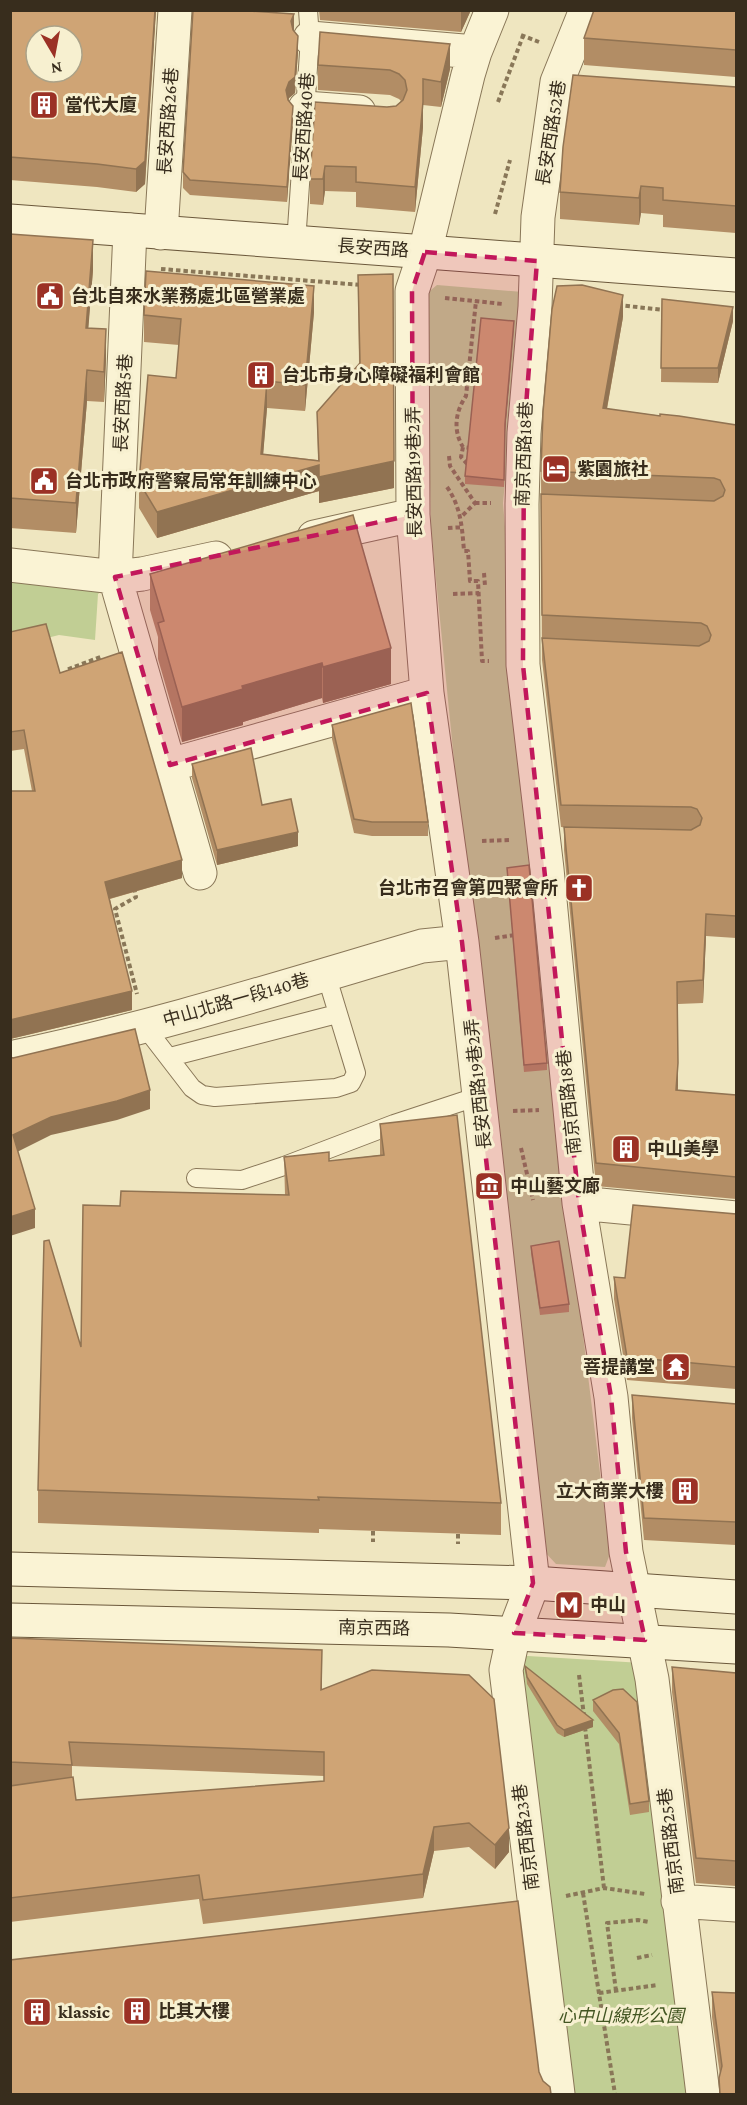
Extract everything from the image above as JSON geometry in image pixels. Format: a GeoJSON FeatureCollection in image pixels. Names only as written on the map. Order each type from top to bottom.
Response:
{"type":"FeatureCollection","features":[{"type":"Feature","properties":{"kind":"street","name":"長安西路19巷2弄"},"geometry":{"type":"LineString","coordinates":[[492,10],[475,52],[425,252],[412,291],[413,515],[427,693],[462,942],[533,1583]]}},
{"type":"Feature","properties":{"kind":"street","name":"長安西路52巷"},"geometry":{"type":"LineString","coordinates":[[537,261],[538,217],[557,82],[586,10]]}},
{"type":"Feature","properties":{"kind":"street","name":"長安西路26巷"},"geometry":{"type":"LineString","coordinates":[[146,231],[176,12]]}},
{"type":"Feature","properties":{"kind":"street"},"geometry":{"type":"LineString","coordinates":[[305,21],[475,52]]}},
{"type":"Feature","properties":{"kind":"street"},"geometry":{"type":"LineString","coordinates":[[557,82],[593,85]]}},
{"type":"Feature","properties":{"kind":"street"},"geometry":{"type":"LineString","coordinates":[[305,108],[388,114]]}},
{"type":"Feature","properties":{"kind":"street","name":"長安西路"},"geometry":{"type":"LineString","coordinates":[[10,221],[736,275]]}},
{"type":"Feature","properties":{"kind":"street","name":"長安西路5巷"},"geometry":{"type":"LineString","coordinates":[[146,231],[129,267],[115,577],[200,873]]}},
{"type":"Feature","properties":{"kind":"street","name":"南京西路18巷"},"geometry":{"type":"LineString","coordinates":[[537,261],[524,433],[533,504],[530,649],[523,665],[555,839],[579,1203],[611,1398],[626,1552],[633,1589]]}},
{"type":"Feature","properties":{"kind":"street"},"geometry":{"type":"LineString","coordinates":[[286,543],[413,515]]}},
{"type":"Feature","properties":{"kind":"street"},"geometry":{"type":"LineString","coordinates":[[10,565],[115,577],[142,574],[242,553]]}},
{"type":"Feature","properties":{"kind":"street"},"geometry":{"type":"LineString","coordinates":[[170,765],[427,693]]}},
{"type":"Feature","properties":{"kind":"street","name":"中山北路一段140巷"},"geometry":{"type":"LineString","coordinates":[[10,1058],[145,1027],[422,946],[462,942]]}},
{"type":"Feature","properties":{"kind":"street"},"geometry":{"type":"LineString","coordinates":[[579,1203],[736,1218]]}},
{"type":"Feature","properties":{"kind":"street"},"geometry":{"type":"LineString","coordinates":[[611,1398],[645,1400]]}},
{"type":"Feature","properties":{"kind":"street"},"geometry":{"type":"LineString","coordinates":[[10,1569],[533,1583],[736,1597]]}},
{"type":"Feature","properties":{"kind":"street","name":"南京西路23巷"},"geometry":{"type":"LineString","coordinates":[[533,1583],[514,1633],[506,1671],[522,1905],[558,2094]]}},
{"type":"Feature","properties":{"kind":"street","name":"南京西路25巷"},"geometry":{"type":"LineString","coordinates":[[633,1589],[652,1679],[703,2094]]}},
{"type":"Feature","properties":{"kind":"street","name":"南京西路"},"geometry":{"type":"LineString","coordinates":[[10,1620],[449,1630],[736,1647]]}},
{"type":"Feature","properties":{"kind":"street"},"geometry":{"type":"LineString","coordinates":[[678,1901],[736,1905]]}},
{"type":"Feature","properties":{"kind":"lane","name":"長安西路40巷"},"geometry":{"type":"LineString","coordinates":[[296,243],[305,108],[305,21]]}},
{"type":"Feature","properties":{"kind":"lane"},"geometry":{"type":"LineString","coordinates":[[145,1027],[192,1088],[202,1095],[336,1088],[351,1083],[356,1073],[326,974]]}},
{"type":"Feature","properties":{"kind":"lane"},"geometry":{"type":"LineString","coordinates":[[170,1058],[337,1014]]}},
{"type":"Feature","properties":{"kind":"lane"},"geometry":{"type":"LineString","coordinates":[[196,1178],[242,1180],[284,1167],[394,1124],[479,1096]]}},
{"type":"Feature","properties":{"kind":"path"},"geometry":{"type":"LineString","coordinates":[[497,106],[523,36],[540,42]]}},
{"type":"Feature","properties":{"kind":"path"},"geometry":{"type":"LineString","coordinates":[[495,214],[508,165]]}},
{"type":"Feature","properties":{"kind":"path"},"geometry":{"type":"LineString","coordinates":[[129,267],[412,291],[437,291],[443,298],[535,307]]}},
{"type":"Feature","properties":{"kind":"path"},"geometry":{"type":"LineString","coordinates":[[474,473],[461,458],[463,447],[456,435],[459,406],[466,396],[476,301]]}},
{"type":"Feature","properties":{"kind":"path"},"geometry":{"type":"LineString","coordinates":[[609,304],[668,310]]}},
{"type":"Feature","properties":{"kind":"path"},"geometry":{"type":"LineString","coordinates":[[451,439],[456,435]]}},
{"type":"Feature","properties":{"kind":"path"},"geometry":{"type":"LineString","coordinates":[[463,447],[481,449]]}},
{"type":"Feature","properties":{"kind":"path"},"geometry":{"type":"LineString","coordinates":[[448,455],[450,466],[475,503],[461,517],[464,551],[468,551],[470,581],[478,581],[479,602]]}},
{"type":"Feature","properties":{"kind":"path"},"geometry":{"type":"LineString","coordinates":[[444,529],[462,527]]}},
{"type":"Feature","properties":{"kind":"path"},"geometry":{"type":"LineString","coordinates":[[484,573],[485,586]]}},
{"type":"Feature","properties":{"kind":"path"},"geometry":{"type":"LineString","coordinates":[[449,594],[479,593]]}},
{"type":"Feature","properties":{"kind":"path"},"geometry":{"type":"LineString","coordinates":[[70,682],[66,670],[134,644]]}},
{"type":"Feature","properties":{"kind":"path"},"geometry":{"type":"LineString","coordinates":[[448,843],[555,839]]}},
{"type":"Feature","properties":{"kind":"path"},"geometry":{"type":"LineString","coordinates":[[133,885],[136,897],[115,909],[145,1027]]}},
{"type":"Feature","properties":{"kind":"path"},"geometry":{"type":"LineString","coordinates":[[372,1531],[373,1542]]}},
{"type":"Feature","properties":{"kind":"path"},"geometry":{"type":"LineString","coordinates":[[458,1534],[458,1544]]}},
{"type":"Feature","properties":{"kind":"path"},"geometry":{"type":"LineString","coordinates":[[579,1675],[604,1888]]}},
{"type":"Feature","properties":{"kind":"path"},"geometry":{"type":"LineString","coordinates":[[522,1905],[604,1888],[678,1901]]}},
{"type":"Feature","properties":{"kind":"path"},"geometry":{"type":"LineString","coordinates":[[583,1893],[615,2094]]}},
{"type":"Feature","properties":{"kind":"path"},"geometry":{"type":"LineString","coordinates":[[616,1990],[607,1923],[638,1920],[652,1923]]}},
{"type":"Feature","properties":{"kind":"path"},"geometry":{"type":"LineString","coordinates":[[621,1922],[623,1930]]}},
{"type":"Feature","properties":{"kind":"path"},"geometry":{"type":"LineString","coordinates":[[637,1958],[656,1955]]}},
{"type":"Feature","properties":{"kind":"path"},"geometry":{"type":"LineString","coordinates":[[599,1993],[660,1985],[659,1975]]}},
{"type":"Feature","properties":{"kind":"highlighted area"},"geometry":{"type":"Polygon","coordinates":[[[425,252],[537,261],[524,433],[523,665],[579,1203],[611,1397],[626,1552],[645,1640],[514,1633],[533,1583],[462,942],[427,693],[170,765],[115,577],[413,515],[412,291],[425,252]]]}},
{"type":"Feature","properties":{"kind":"green space"},"geometry":{"type":"Polygon","coordinates":[[[437,285],[523,292],[503,503],[531,837],[566,1197],[610,1554],[605,1567],[556,1564],[542,1549],[498,1203],[431,529],[426,294],[437,285]]]}},
{"type":"Feature","properties":{"kind":"green space"},"geometry":{"type":"Polygon","coordinates":[[[10,572],[111,583],[98,594],[95,640],[59,635],[11,647],[10,572]]]}},
{"type":"Feature","properties":{"kind":"green space","name":"心中山線形公園"},"geometry":{"type":"Polygon","coordinates":[[[512,1655],[642,1663],[695,2094],[565,2094],[512,1655]]]}},
{"type":"Feature","properties":{"kind":"building"},"geometry":{"type":"Polygon","coordinates":[[[10,10],[155,10],[145,161],[136,169],[10,157],[10,10]]]}},
{"type":"Feature","properties":{"kind":"building"},"geometry":{"type":"Polygon","coordinates":[[[193,10],[294,14],[291,21],[293,30],[298,36],[295,77],[289,82],[286,90],[288,100],[293,106],[287,187],[190,180],[183,172],[193,10]]]}},
{"type":"Feature","properties":{"kind":"building"},"geometry":{"type":"Polygon","coordinates":[[[594,10],[736,10],[736,50],[584,38],[594,10]]]}},
{"type":"Feature","properties":{"kind":"building"},"geometry":{"type":"Polygon","coordinates":[[[320,32],[450,44],[441,82],[423,79],[415,187],[356,182],[356,167],[325,166],[323,179],[310,179],[315,102],[396,106],[403,100],[407,90],[405,80],[390,70],[318,65],[320,32]]]}},
{"type":"Feature","properties":{"kind":"building"},"geometry":{"type":"Polygon","coordinates":[[[573,75],[736,87],[736,206],[663,200],[663,188],[641,186],[639,198],[560,192],[563,147],[573,75]]]}},
{"type":"Feature","properties":{"kind":"building"},"geometry":{"type":"Polygon","coordinates":[[[10,234],[93,240],[86,328],[106,329],[104,372],[87,370],[76,503],[10,498],[10,234]]]}},
{"type":"Feature","properties":{"kind":"building"},"geometry":{"type":"Polygon","coordinates":[[[146,271],[314,286],[305,385],[267,381],[261,454],[319,461],[317,412],[360,363],[358,275],[393,274],[394,461],[319,477],[319,465],[157,512],[139,482],[148,375],[176,378],[181,319],[144,315],[146,271]]]}},
{"type":"Feature","properties":{"kind":"building"},"geometry":{"type":"Polygon","coordinates":[[[582,285],[623,295],[603,408],[736,425],[736,916],[706,914],[703,980],[677,982],[676,1090],[736,1095],[736,1177],[596,1163],[564,827],[691,830],[700,825],[702,818],[697,809],[691,807],[561,805],[542,638],[699,646],[709,641],[711,635],[707,626],[701,623],[542,615],[541,494],[714,501],[723,496],[725,490],[720,480],[714,478],[541,471],[543,412],[552,309],[557,286],[582,285]]]}},
{"type":"Feature","properties":{"kind":"building"},"geometry":{"type":"Polygon","coordinates":[[[662,299],[733,307],[718,368],[661,368],[662,299]]]}},
{"type":"Feature","properties":{"kind":"building"},"geometry":{"type":"Polygon","coordinates":[[[481,318],[514,321],[505,424],[504,480],[465,476],[481,318]]]}},
{"type":"Feature","properties":{"kind":"building"},"geometry":{"type":"Polygon","coordinates":[[[353,515],[391,648],[323,667],[322,663],[242,686],[243,689],[182,707],[158,623],[164,621],[150,574],[353,515]]]}},
{"type":"Feature","properties":{"kind":"building"},"geometry":{"type":"Polygon","coordinates":[[[46,624],[60,673],[122,652],[182,860],[105,882],[132,991],[10,1020],[10,791],[35,791],[24,730],[10,732],[10,632],[46,624]]]}},
{"type":"Feature","properties":{"kind":"building"},"geometry":{"type":"Polygon","coordinates":[[[411,703],[428,822],[372,822],[354,819],[332,725],[411,703]]]}},
{"type":"Feature","properties":{"kind":"building"},"geometry":{"type":"Polygon","coordinates":[[[251,748],[262,805],[291,799],[298,832],[217,850],[192,764],[251,748]]]}},
{"type":"Feature","properties":{"kind":"building"},"geometry":{"type":"Polygon","coordinates":[[[529,865],[547,1063],[524,1065],[507,868],[529,865]]]}},
{"type":"Feature","properties":{"kind":"building"},"geometry":{"type":"Polygon","coordinates":[[[135,1029],[150,1090],[117,1101],[51,1117],[13,1135],[35,1209],[10,1217],[10,1057],[135,1029]]]}},
{"type":"Feature","properties":{"kind":"building"},"geometry":{"type":"Polygon","coordinates":[[[457,1115],[501,1503],[318,1497],[319,1500],[38,1490],[44,1241],[49,1240],[81,1347],[83,1205],[120,1206],[121,1191],[289,1195],[284,1157],[329,1152],[329,1161],[384,1155],[380,1124],[457,1115]]]}},
{"type":"Feature","properties":{"kind":"building"},"geometry":{"type":"Polygon","coordinates":[[[633,1205],[736,1214],[736,1367],[627,1357],[614,1277],[625,1278],[633,1205]]]}},
{"type":"Feature","properties":{"kind":"building"},"geometry":{"type":"Polygon","coordinates":[[[559,1241],[569,1304],[540,1308],[531,1246],[559,1241]]]}},
{"type":"Feature","properties":{"kind":"building","name":"立大商業大樓"},"geometry":{"type":"Polygon","coordinates":[[[632,1395],[736,1404],[736,1522],[644,1518],[632,1395]]]}},
{"type":"Feature","properties":{"kind":"building"},"geometry":{"type":"Polygon","coordinates":[[[10,1638],[322,1650],[321,1690],[372,1670],[469,1675],[494,1699],[509,1828],[495,1845],[469,1823],[434,1827],[423,1874],[203,1900],[199,1875],[10,1898],[10,1786],[73,1777],[76,1800],[324,1781],[324,1752],[69,1742],[72,1765],[10,1762],[10,1638]]]}},
{"type":"Feature","properties":{"kind":"building"},"geometry":{"type":"Polygon","coordinates":[[[525,1666],[593,1720],[564,1730],[557,1725],[527,1677],[525,1666]]]}},
{"type":"Feature","properties":{"kind":"building"},"geometry":{"type":"Polygon","coordinates":[[[672,1667],[736,1673],[736,1861],[696,1858],[672,1667]]]}},
{"type":"Feature","properties":{"kind":"building"},"geometry":{"type":"Polygon","coordinates":[[[623,1689],[637,1702],[649,1801],[630,1804],[619,1733],[593,1700],[613,1690],[623,1689]]]}},
{"type":"Feature","properties":{"kind":"building"},"geometry":{"type":"Polygon","coordinates":[[[518,1901],[539,2072],[543,2081],[550,2087],[551,2094],[10,2094],[10,1960],[518,1901]]]}},
{"type":"Feature","properties":{"kind":"building"},"geometry":{"type":"Polygon","coordinates":[[[712,1992],[736,1993],[736,2094],[720,2094],[719,2078],[722,2066],[712,1992]]]}},
{"type":"Feature","properties":{"kind":"place","name":"當代大廈"},"geometry":{"type":"Point","coordinates":[44,105]}},
{"type":"Feature","properties":{"kind":"place","name":"台北自來水業務處北區營業處"},"geometry":{"type":"Point","coordinates":[50,296]}},
{"type":"Feature","properties":{"kind":"place","name":"台北市身心障礙福利會館"},"geometry":{"type":"Point","coordinates":[261,375]}},
{"type":"Feature","properties":{"kind":"place","name":"紫園旅社"},"geometry":{"type":"Point","coordinates":[556,469]}},
{"type":"Feature","properties":{"kind":"place","name":"台北市政府警察局常年訓練中心"},"geometry":{"type":"Point","coordinates":[44,481]}},
{"type":"Feature","properties":{"kind":"place","name":"台北市召會第四聚會所"},"geometry":{"type":"Point","coordinates":[579,888]}},
{"type":"Feature","properties":{"kind":"place","name":"中山美學"},"geometry":{"type":"Point","coordinates":[626,1149]}},
{"type":"Feature","properties":{"kind":"place","name":"中山藝文廊"},"geometry":{"type":"Point","coordinates":[489,1186]}},
{"type":"Feature","properties":{"kind":"place","name":"菩提講堂"},"geometry":{"type":"Point","coordinates":[676,1367]}},
{"type":"Feature","properties":{"kind":"place","name":"立大商業大樓"},"geometry":{"type":"Point","coordinates":[685,1491]}},
{"type":"Feature","properties":{"kind":"place","name":"中山"},"geometry":{"type":"Point","coordinates":[569,1605]}},
{"type":"Feature","properties":{"kind":"place","name":"比其大樓"},"geometry":{"type":"Point","coordinates":[137,2011]}},
{"type":"Feature","properties":{"kind":"place","name":"klassic"},"geometry":{"type":"Point","coordinates":[37,2012]}}]}
